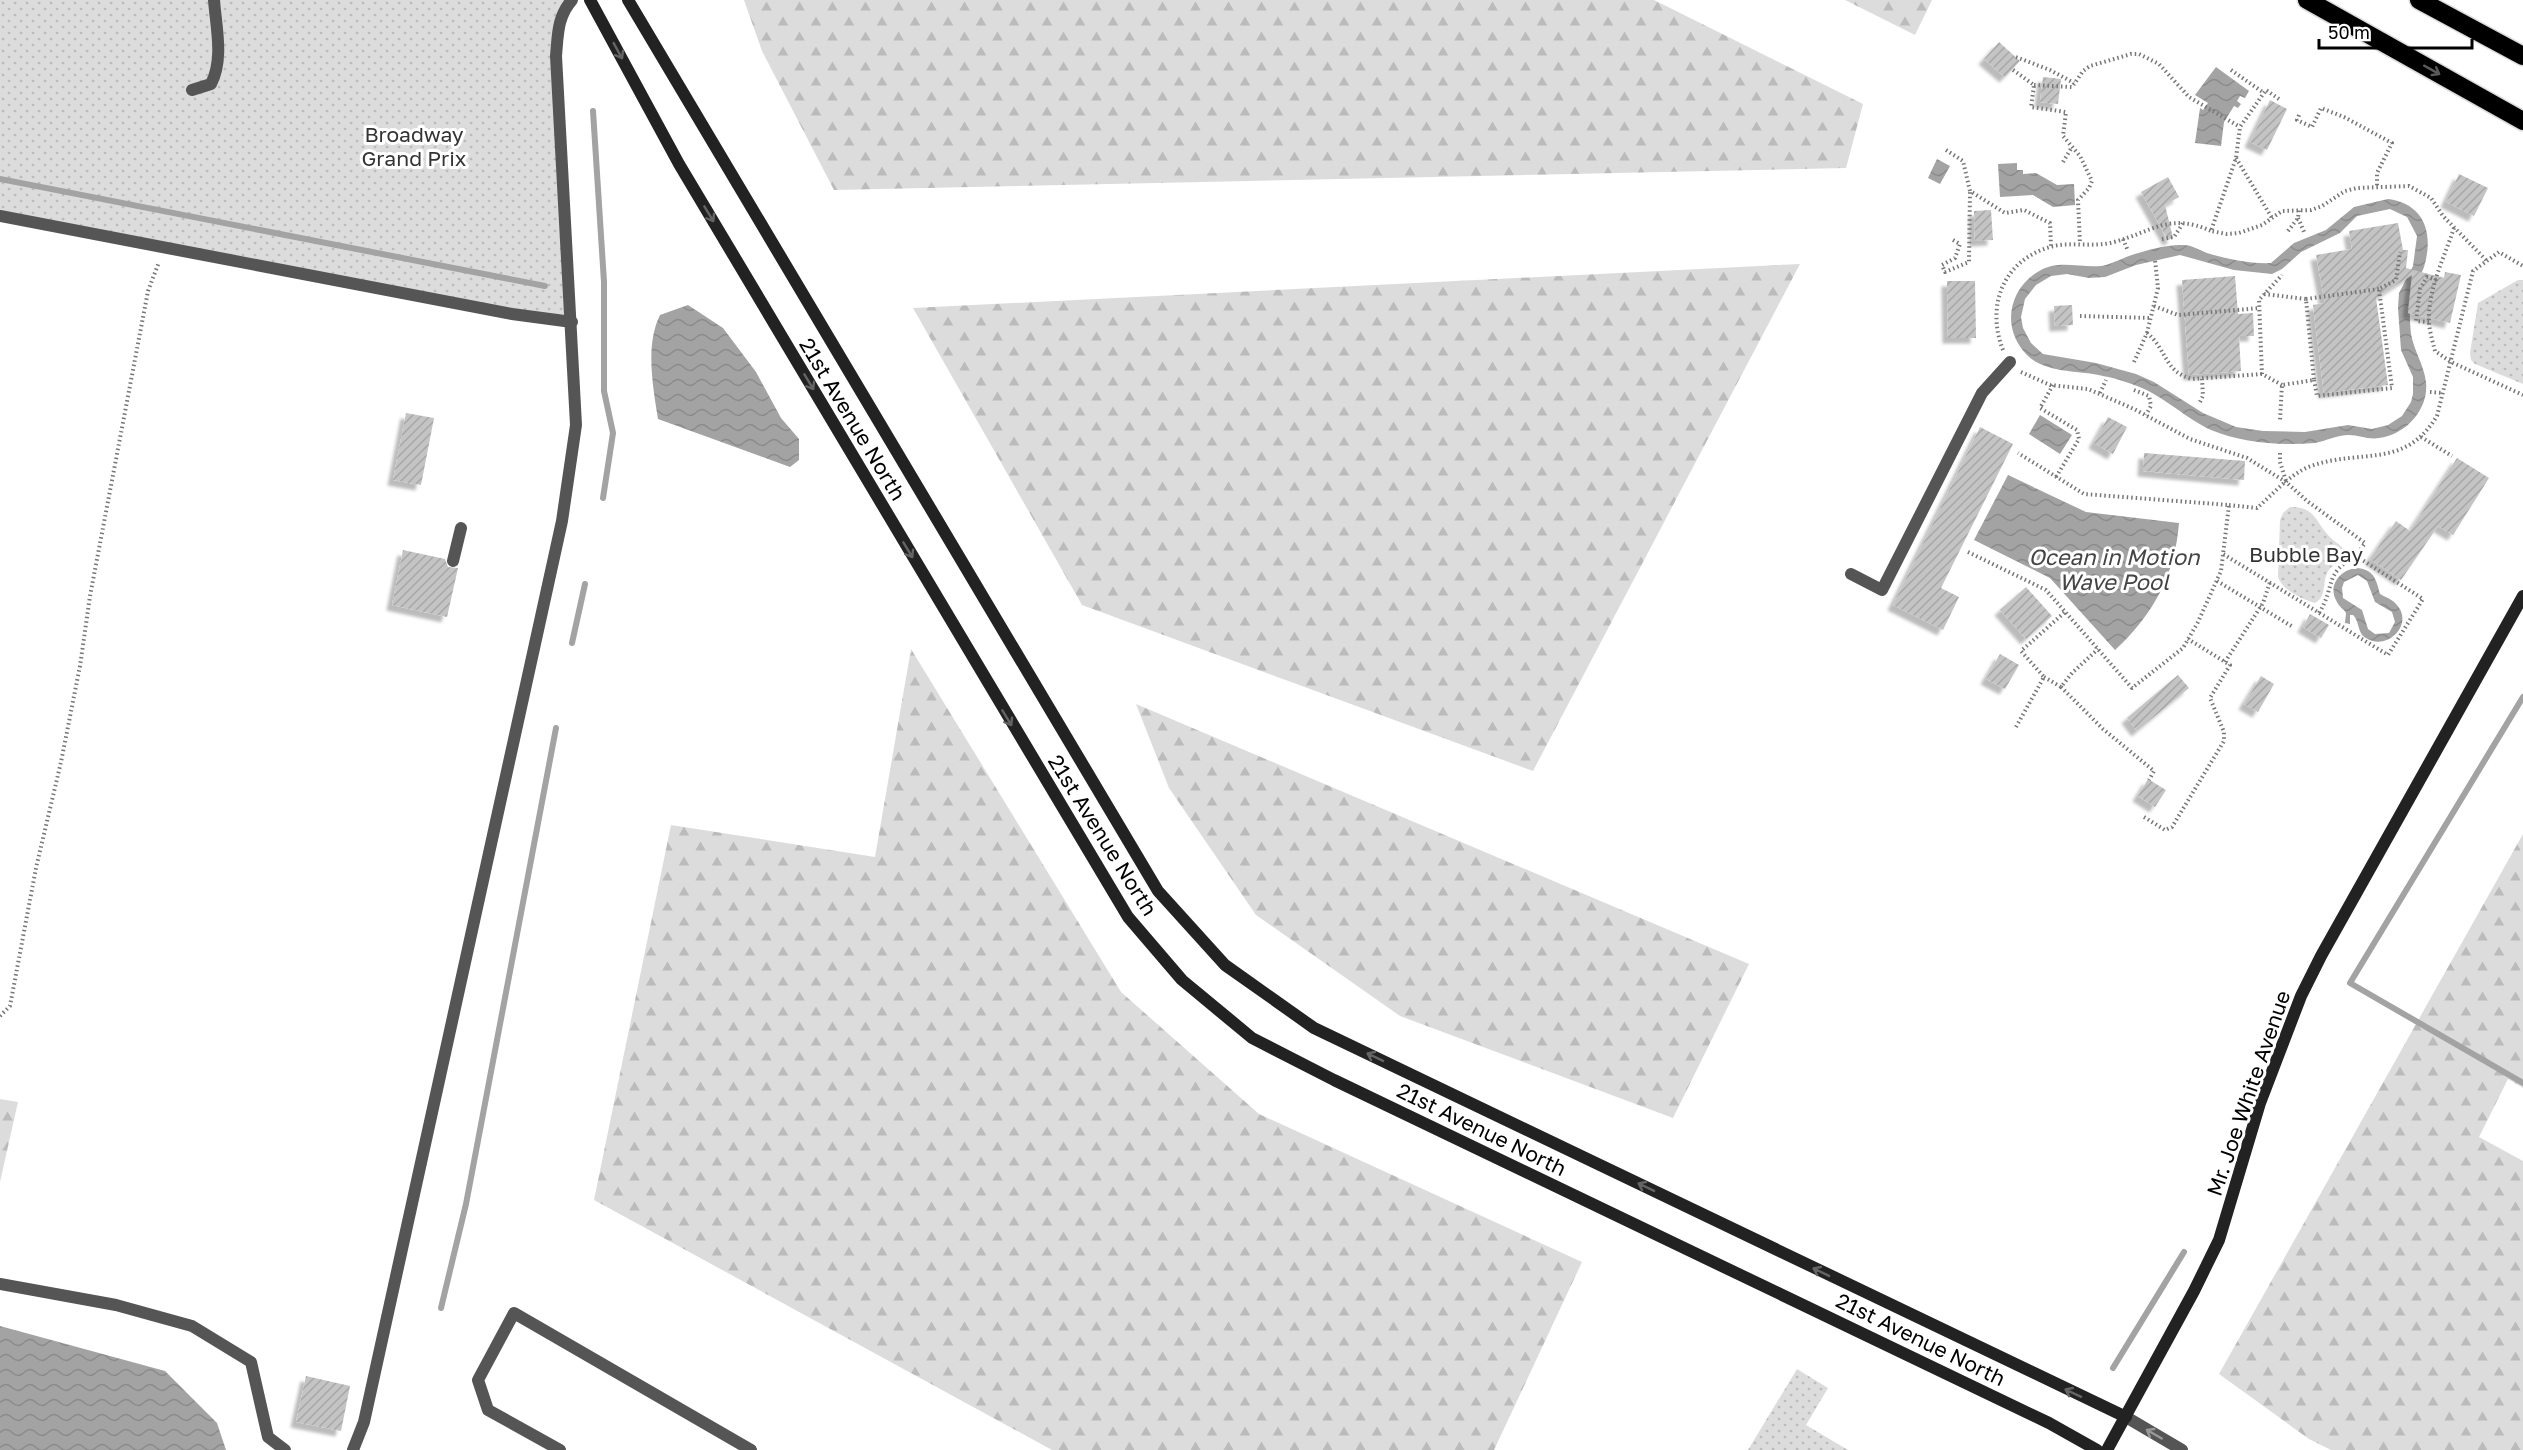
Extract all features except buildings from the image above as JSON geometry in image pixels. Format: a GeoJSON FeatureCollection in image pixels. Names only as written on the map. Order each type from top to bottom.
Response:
{"type":"FeatureCollection","features":[{"type":"Feature","properties":{"kind":"highway"},"geometry":{"type":"LineString","coordinates":[[2307,0],[2523,121]]}},
{"type":"Feature","properties":{"kind":"highway"},"geometry":{"type":"LineString","coordinates":[[2419,0],[2523,56]]}},
{"type":"Feature","properties":{"kind":"street"},"geometry":{"type":"LineString","coordinates":[[192,90],[211,84],[217,73],[214,0]]}},
{"type":"Feature","properties":{"kind":"street"},"geometry":{"type":"LineString","coordinates":[[353,1450],[364,1422],[562,521],[576,425],[556,56],[558,23],[565,8],[572,0]]}},
{"type":"Feature","properties":{"kind":"street","name":"21st Avenue North"},"geometry":{"type":"LineString","coordinates":[[590,0],[686,174],[1008,719],[1128,917],[1182,980],[1252,1038],[1334,1080],[2039,1417],[2097,1450]]}},
{"type":"Feature","properties":{"kind":"street","name":"21st Avenue North"},"geometry":{"type":"LineString","coordinates":[[628,0],[1158,891],[1225,965],[1314,1028],[2126,1417]]}},
{"type":"Feature","properties":{"kind":"street"},"geometry":{"type":"LineString","coordinates":[[0,216],[512,314],[572,322]]}},
{"type":"Feature","properties":{"kind":"street"},"geometry":{"type":"LineString","coordinates":[[1851,574],[1882,590],[1982,393],[2010,362]]}},
{"type":"Feature","properties":{"kind":"street"},"geometry":{"type":"LineString","coordinates":[[453,561],[461,528]]}},
{"type":"Feature","properties":{"kind":"street","name":"Mr. Joe White Avenue"},"geometry":{"type":"LineString","coordinates":[[2107,1450],[2194,1291],[2219,1240],[2260,1103],[2301,996],[2321,956],[2523,596]]}},
{"type":"Feature","properties":{"kind":"street"},"geometry":{"type":"LineString","coordinates":[[0,1284],[116,1305],[192,1326],[251,1362],[268,1437],[285,1450]]}},
{"type":"Feature","properties":{"kind":"street"},"geometry":{"type":"LineString","coordinates":[[560,1450],[488,1410],[478,1380],[514,1313],[751,1450]]}},
{"type":"Feature","properties":{"kind":"street"},"geometry":{"type":"LineString","coordinates":[[2126,1417],[2182,1450]]}},
{"type":"Feature","properties":{"kind":"path"},"geometry":{"type":"LineString","coordinates":[[2013,70],[2034,85],[2072,87],[2082,71],[2090,66],[2130,54],[2139,54],[2159,64],[2189,98],[2240,127]]}},
{"type":"Feature","properties":{"kind":"path"},"geometry":{"type":"LineString","coordinates":[[2016,57],[2050,70],[2074,83]]}},
{"type":"Feature","properties":{"kind":"path"},"geometry":{"type":"LineString","coordinates":[[2231,70],[2264,93]]}},
{"type":"Feature","properties":{"kind":"path"},"geometry":{"type":"LineString","coordinates":[[2034,85],[2031,107],[2066,112],[2063,136],[2080,156],[2092,181],[2078,200],[2080,244]]}},
{"type":"Feature","properties":{"kind":"path"},"geometry":{"type":"LineString","coordinates":[[2211,231],[2236,158],[2240,127],[2266,90],[2279,99]]}},
{"type":"Feature","properties":{"kind":"path"},"geometry":{"type":"LineString","coordinates":[[2299,115],[2297,120],[2312,127],[2321,108],[2344,117],[2392,143],[2377,173],[2377,187]]}},
{"type":"Feature","properties":{"kind":"path"},"geometry":{"type":"LineString","coordinates":[[2063,162],[2072,147]]}},
{"type":"Feature","properties":{"kind":"path"},"geometry":{"type":"LineString","coordinates":[[1946,150],[1963,161],[1970,191],[1969,262],[1945,272],[1942,265],[1955,258],[1960,244],[1953,240]]}},
{"type":"Feature","properties":{"kind":"path"},"geometry":{"type":"LineString","coordinates":[[2236,158],[2272,218]]}},
{"type":"Feature","properties":{"kind":"path"},"geometry":{"type":"LineString","coordinates":[[2319,613],[2328,598],[2330,584],[2337,569],[2356,556],[2365,543],[2307,501],[2286,482],[2247,458],[2190,439],[2100,393],[2032,379],[2010,362],[2003,350],[1996,326],[1996,301],[2006,279],[2028,257],[2051,246],[2113,243],[2159,224],[2196,224],[2211,231],[2227,234],[2239,233],[2282,211],[2311,210],[2322,206],[2345,191],[2377,187],[2409,186],[2431,198],[2443,216],[2487,261]]}},
{"type":"Feature","properties":{"kind":"path"},"geometry":{"type":"LineString","coordinates":[[1970,191],[2005,213],[2024,210],[2050,223],[2051,246]]}},
{"type":"Feature","properties":{"kind":"path"},"geometry":{"type":"LineString","coordinates":[[2288,231],[2298,218],[2299,210]]}},
{"type":"Feature","properties":{"kind":"path"},"geometry":{"type":"LineString","coordinates":[[2298,218],[2305,234]]}},
{"type":"Feature","properties":{"kind":"path"},"geometry":{"type":"LineString","coordinates":[[2162,239],[2174,237],[2183,223]]}},
{"type":"Feature","properties":{"kind":"path"},"geometry":{"type":"LineString","coordinates":[[2454,228],[2429,312],[2435,351],[2451,362],[2523,395]]}},
{"type":"Feature","properties":{"kind":"path"},"geometry":{"type":"LineString","coordinates":[[2123,239],[2128,250]]}},
{"type":"Feature","properties":{"kind":"path"},"geometry":{"type":"LineString","coordinates":[[0,1016],[10,1006],[36,868],[80,666],[90,596],[146,303],[164,248]]}},
{"type":"Feature","properties":{"kind":"path"},"geometry":{"type":"LineString","coordinates":[[2264,294],[2306,299],[2379,289],[2396,280],[2400,252]]}},
{"type":"Feature","properties":{"kind":"path"},"geometry":{"type":"LineString","coordinates":[[2018,453],[2084,494],[2257,508],[2286,482],[2310,466],[2354,456],[2400,451],[2428,432],[2437,416],[2473,271],[2499,252],[2523,266]]}},
{"type":"Feature","properties":{"kind":"path"},"geometry":{"type":"LineString","coordinates":[[2134,362],[2152,318],[2158,288],[2155,260]]}},
{"type":"Feature","properties":{"kind":"path"},"geometry":{"type":"LineString","coordinates":[[2262,375],[2259,300],[2282,275]]}},
{"type":"Feature","properties":{"kind":"path"},"geometry":{"type":"LineString","coordinates":[[2429,322],[2416,321],[2420,289],[2427,277],[2437,280]]}},
{"type":"Feature","properties":{"kind":"path"},"geometry":{"type":"LineString","coordinates":[[2306,299],[2317,396],[2392,388],[2379,289]]}},
{"type":"Feature","properties":{"kind":"path"},"geometry":{"type":"LineString","coordinates":[[2154,306],[2178,315],[2260,308]]}},
{"type":"Feature","properties":{"kind":"path"},"geometry":{"type":"LineString","coordinates":[[2080,316],[2152,318]]}},
{"type":"Feature","properties":{"kind":"path"},"geometry":{"type":"LineString","coordinates":[[2147,333],[2157,341],[2170,367],[2182,377],[2202,379],[2262,375],[2282,385],[2314,380]]}},
{"type":"Feature","properties":{"kind":"path"},"geometry":{"type":"LineString","coordinates":[[2200,402],[2203,396],[2202,379]]}},
{"type":"Feature","properties":{"kind":"path"},"geometry":{"type":"LineString","coordinates":[[2100,393],[2106,380]]}},
{"type":"Feature","properties":{"kind":"path"},"geometry":{"type":"LineString","coordinates":[[2053,385],[2040,408],[2077,430],[2079,439],[2056,477]]}},
{"type":"Feature","properties":{"kind":"path"},"geometry":{"type":"LineString","coordinates":[[2280,420],[2282,385]]}},
{"type":"Feature","properties":{"kind":"path"},"geometry":{"type":"LineString","coordinates":[[2134,390],[2149,396],[2151,406],[2146,415]]}},
{"type":"Feature","properties":{"kind":"path"},"geometry":{"type":"LineString","coordinates":[[2430,392],[2443,393]]}},
{"type":"Feature","properties":{"kind":"path"},"geometry":{"type":"LineString","coordinates":[[2421,437],[2452,456]]}},
{"type":"Feature","properties":{"kind":"path"},"geometry":{"type":"LineString","coordinates":[[2280,453],[2280,462],[2286,482]]}},
{"type":"Feature","properties":{"kind":"path"},"geometry":{"type":"LineString","coordinates":[[1968,552],[2046,590],[2132,688],[2183,648],[2188,639],[2222,571],[2229,506]]}},
{"type":"Feature","properties":{"kind":"path"},"geometry":{"type":"LineString","coordinates":[[2223,554],[2388,655],[2423,599],[2356,556]]}},
{"type":"Feature","properties":{"kind":"path"},"geometry":{"type":"LineString","coordinates":[[2217,581],[2293,627]]}},
{"type":"Feature","properties":{"kind":"path"},"geometry":{"type":"LineString","coordinates":[[2225,662],[2261,608],[2270,582]]}},
{"type":"Feature","properties":{"kind":"path"},"geometry":{"type":"LineString","coordinates":[[2065,612],[2020,651],[2044,677],[2061,687],[2103,729],[2154,771],[2149,780]]}},
{"type":"Feature","properties":{"kind":"path"},"geometry":{"type":"LineString","coordinates":[[2144,818],[2165,830],[2172,827],[2224,741],[2224,732],[2210,698],[2230,665],[2188,639]]}},
{"type":"Feature","properties":{"kind":"path"},"geometry":{"type":"LineString","coordinates":[[2061,687],[2072,673],[2098,649]]}},
{"type":"Feature","properties":{"kind":"path"},"geometry":{"type":"LineString","coordinates":[[2016,726],[2044,677]]}},
{"type":"Feature","properties":{"kind":"green space","name":"Broadway Grand Prix"},"geometry":{"type":"Polygon","coordinates":[[[0,0],[572,0],[559,23],[572,322],[0,216],[0,0]]]}},
{"type":"Feature","properties":{"kind":"green space"},"geometry":{"type":"Polygon","coordinates":[[[744,0],[1654,0],[1863,104],[1846,168],[834,190],[762,51],[744,0]]]}},
{"type":"Feature","properties":{"kind":"green space"},"geometry":{"type":"Polygon","coordinates":[[[1845,0],[1932,0],[1915,35],[1845,0]]]}},
{"type":"Feature","properties":{"kind":"green space"},"geometry":{"type":"Polygon","coordinates":[[[1800,264],[1533,771],[1082,605],[913,308],[1800,264]]]}},
{"type":"Feature","properties":{"kind":"green space"},"geometry":{"type":"Polygon","coordinates":[[[2518,280],[2523,280],[2523,384],[2475,364],[2471,360],[2470,353],[2478,303],[2518,280]]]}},
{"type":"Feature","properties":{"kind":"green space","name":"Bubble Bay"},"geometry":{"type":"Polygon","coordinates":[[[2290,507],[2305,509],[2315,517],[2326,533],[2344,551],[2342,557],[2327,573],[2323,594],[2315,603],[2288,590],[2278,577],[2280,520],[2283,513],[2290,507]]]}},
{"type":"Feature","properties":{"kind":"green space"},"geometry":{"type":"Polygon","coordinates":[[[911,649],[1121,992],[1259,1114],[1582,1262],[1494,1450],[1052,1450],[594,1200],[671,825],[875,857],[911,649]]]}},
{"type":"Feature","properties":{"kind":"green space"},"geometry":{"type":"Polygon","coordinates":[[[1136,704],[1749,964],[1673,1118],[1400,1016],[1256,915],[1169,788],[1136,704]]]}},
{"type":"Feature","properties":{"kind":"green space"},"geometry":{"type":"Polygon","coordinates":[[[2523,834],[2523,1088],[2508,1079],[2479,1137],[2523,1161],[2523,1450],[2331,1450],[2309,1439],[2219,1374],[2523,834]]]}},
{"type":"Feature","properties":{"kind":"green space"},"geometry":{"type":"Polygon","coordinates":[[[0,1099],[18,1102],[0,1182],[0,1099]]]}},
{"type":"Feature","properties":{"kind":"green space"},"geometry":{"type":"Polygon","coordinates":[[[1797,1369],[1828,1388],[1806,1425],[1848,1450],[1748,1450],[1797,1369]]]}},
{"type":"Feature","properties":{"kind":"water"},"geometry":{"type":"Polygon","coordinates":[[[2216,67],[2249,91],[2245,98],[2240,96],[2237,101],[2241,104],[2238,108],[2234,106],[2224,122],[2221,146],[2195,143],[2200,108],[2203,110],[2208,103],[2195,95],[2216,67]]]}},
{"type":"Feature","properties":{"kind":"water"},"geometry":{"type":"Polygon","coordinates":[[[1937,159],[1950,166],[1940,184],[1928,178],[1937,159]]]}},
{"type":"Feature","properties":{"kind":"water"},"geometry":{"type":"Polygon","coordinates":[[[2017,163],[2017,170],[2023,170],[2023,174],[2036,173],[2057,185],[2074,184],[2075,205],[2053,207],[2033,195],[2000,197],[1998,164],[2017,163]]]}},
{"type":"Feature","properties":{"kind":"water"},"geometry":{"type":"Polygon","coordinates":[[[2388,199],[2401,202],[2418,214],[2427,232],[2427,255],[2410,303],[2411,334],[2425,376],[2426,392],[2424,402],[2413,419],[2398,432],[2389,436],[2368,438],[2345,435],[2315,443],[2289,444],[2236,438],[2201,425],[2156,395],[2137,386],[2094,374],[2053,368],[2035,361],[2027,355],[2013,333],[2011,321],[2015,297],[2030,277],[2048,267],[2055,265],[2101,266],[2145,251],[2177,245],[2189,246],[2230,259],[2271,263],[2294,243],[2326,230],[2354,207],[2388,199]],[[2390,209],[2357,216],[2340,233],[2301,252],[2282,269],[2272,274],[2234,270],[2180,255],[2136,265],[2105,277],[2089,278],[2067,274],[2051,276],[2036,285],[2025,299],[2021,317],[2023,328],[2031,343],[2043,354],[2096,363],[2136,374],[2154,382],[2203,413],[2236,427],[2263,431],[2305,432],[2348,425],[2372,429],[2388,425],[2402,416],[2413,394],[2413,377],[2401,350],[2398,308],[2399,293],[2413,266],[2417,236],[2407,217],[2390,209]]]}},
{"type":"Feature","properties":{"kind":"water"},"geometry":{"type":"Polygon","coordinates":[[[688,305],[723,328],[756,372],[781,418],[799,439],[799,460],[790,467],[658,419],[651,353],[655,327],[660,315],[688,305]]]}},
{"type":"Feature","properties":{"kind":"water"},"geometry":{"type":"Polygon","coordinates":[[[2040,415],[2072,435],[2060,454],[2029,434],[2040,415]]]}},
{"type":"Feature","properties":{"kind":"water","name":"Ocean in Motion Wave Pool"},"geometry":{"type":"Polygon","coordinates":[[[2008,475],[2086,512],[2179,523],[2173,560],[2160,593],[2140,623],[2115,650],[2050,578],[1974,540],[2008,475]]]}},
{"type":"Feature","properties":{"kind":"water"},"geometry":{"type":"Polygon","coordinates":[[[2350,569],[2367,570],[2375,579],[2380,594],[2394,602],[2401,611],[2401,627],[2390,638],[2374,641],[2366,638],[2361,633],[2353,615],[2350,615],[2350,624],[2345,623],[2346,613],[2334,596],[2334,585],[2340,575],[2350,569]],[[2358,575],[2344,582],[2343,598],[2362,610],[2368,629],[2375,634],[2389,633],[2395,622],[2392,612],[2375,602],[2367,581],[2358,575]]]}},
{"type":"Feature","properties":{"kind":"water"},"geometry":{"type":"Polygon","coordinates":[[[0,1326],[165,1371],[217,1423],[226,1450],[0,1450],[0,1326]]]}},
{"type":"Feature","properties":{"kind":"waterway"},"geometry":{"type":"LineString","coordinates":[[593,111],[604,282],[604,391],[613,433],[603,498]]}},
{"type":"Feature","properties":{"kind":"waterway"},"geometry":{"type":"LineString","coordinates":[[0,179],[545,286]]}},
{"type":"Feature","properties":{"kind":"waterway"},"geometry":{"type":"LineString","coordinates":[[572,643],[585,584]]}},
{"type":"Feature","properties":{"kind":"waterway"},"geometry":{"type":"LineString","coordinates":[[2523,697],[2350,983],[2523,1083]]}},
{"type":"Feature","properties":{"kind":"waterway"},"geometry":{"type":"LineString","coordinates":[[441,1308],[466,1204],[556,728]]}},
{"type":"Feature","properties":{"kind":"waterway"},"geometry":{"type":"LineString","coordinates":[[2113,1368],[2184,1252]]}}]}
